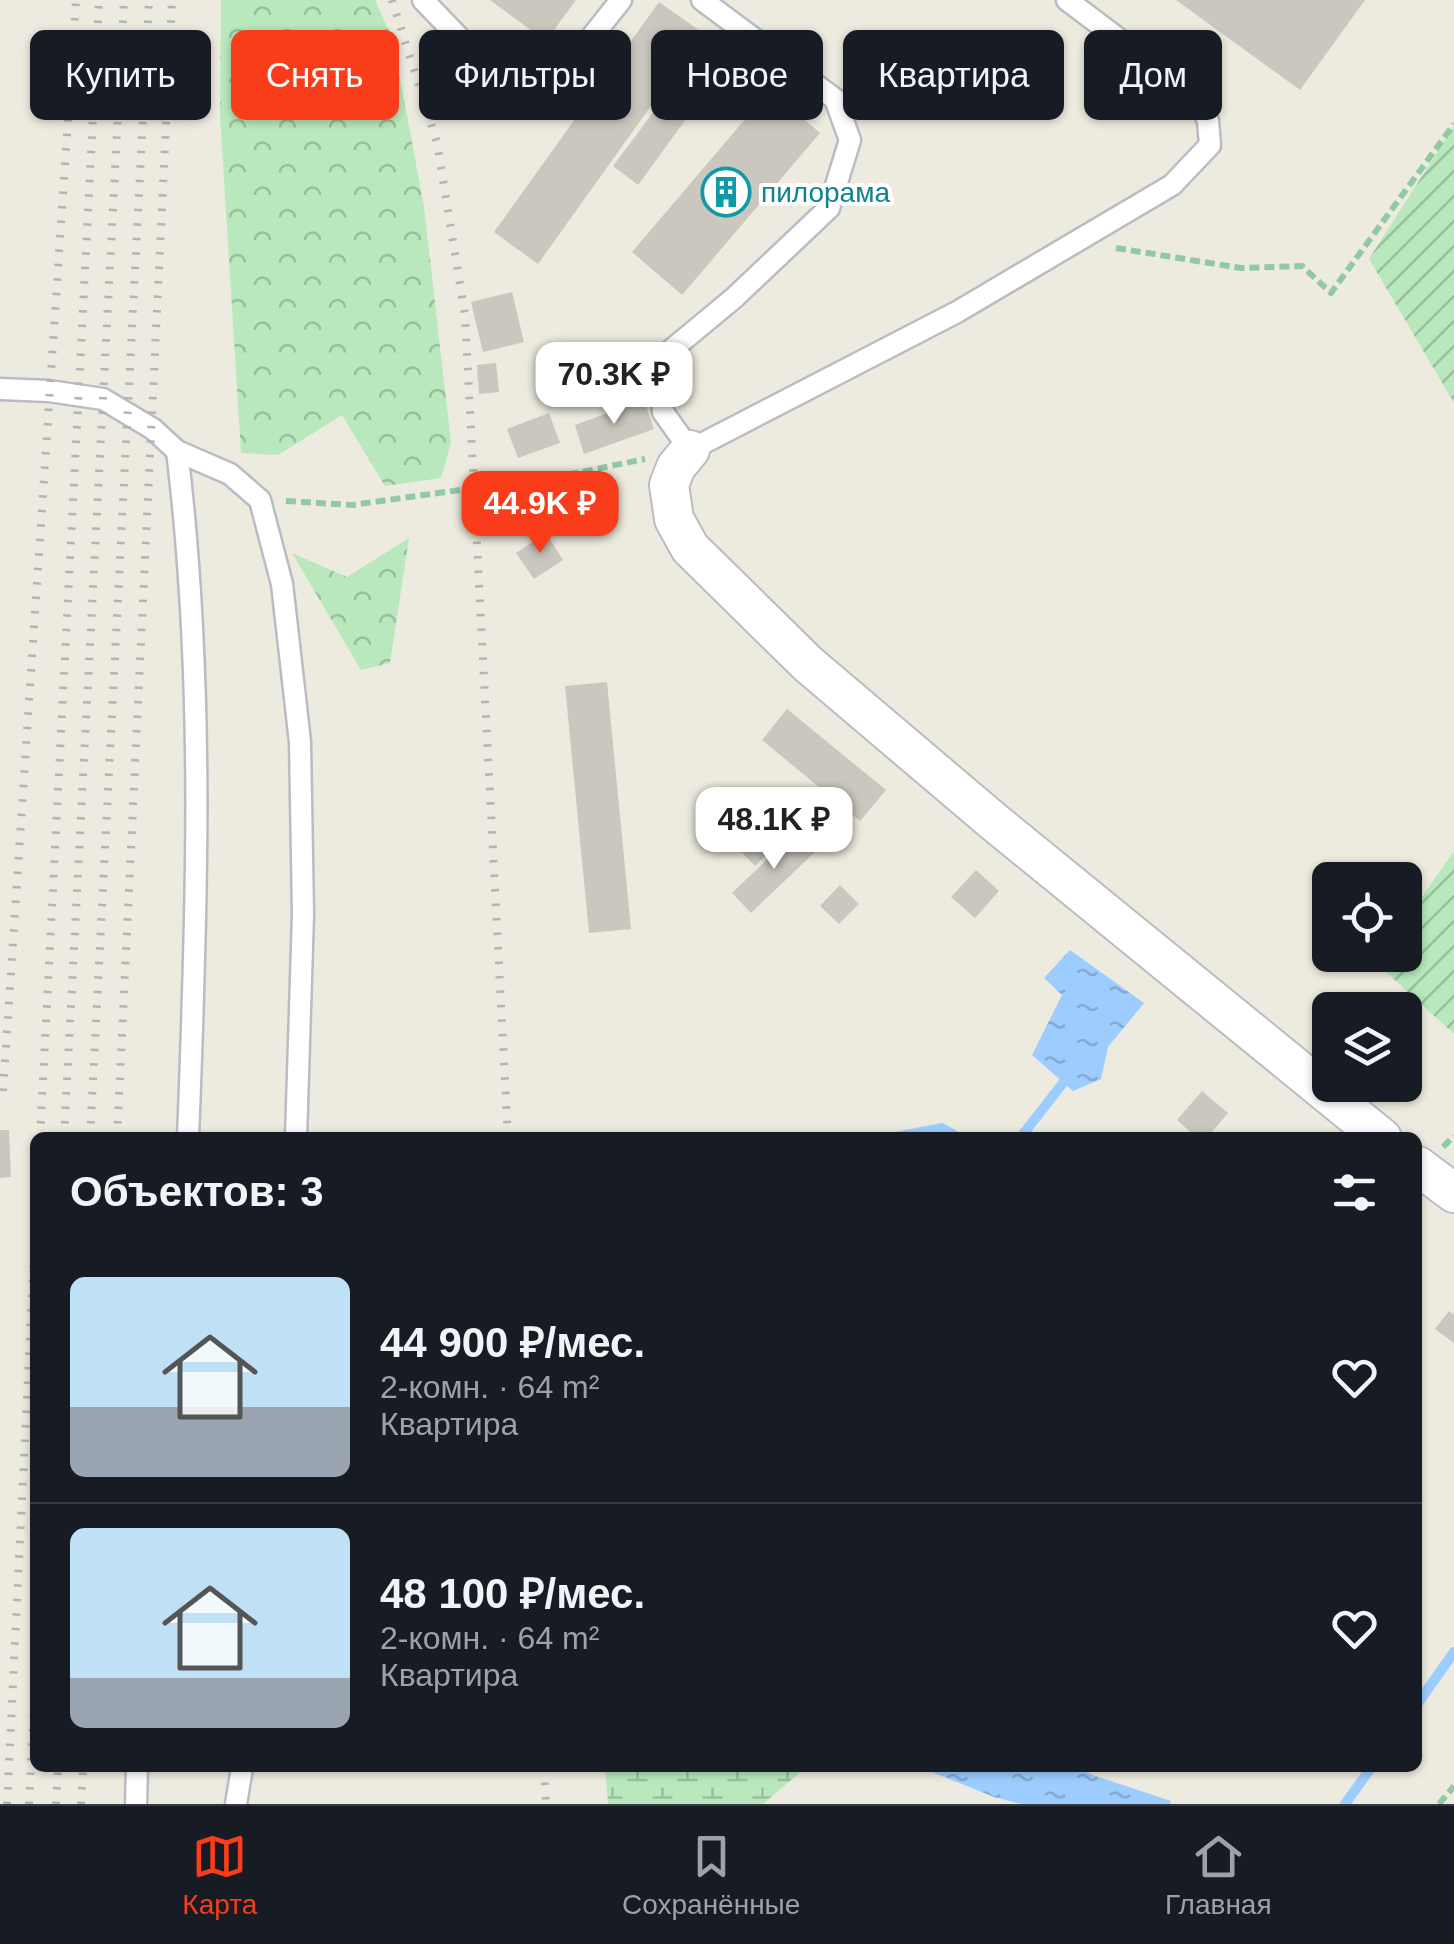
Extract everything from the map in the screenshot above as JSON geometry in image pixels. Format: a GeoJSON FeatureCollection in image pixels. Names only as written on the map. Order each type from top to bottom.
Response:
{"type":"FeatureCollection","features":[{"type":"Feature","properties":{"kind":"street"},"geometry":{"type":"LineString","coordinates":[[690,450],[676,467],[669,485],[674,520],[690,548],[703,561],[808,664],[993,821],[1375,1132]]}},
{"type":"Feature","properties":{"kind":"street"},"geometry":{"type":"LineString","coordinates":[[1422,1169],[1454,1193]]}},
{"type":"Feature","properties":{"kind":"lane"},"geometry":{"type":"LineString","coordinates":[[423,0],[524,106],[586,44],[621,0]]}},
{"type":"Feature","properties":{"kind":"lane"},"geometry":{"type":"LineString","coordinates":[[702,0],[835,99],[850,140],[829,208],[734,298],[658,361],[664,412],[690,450],[958,312],[1172,184],[1210,145],[1208,121],[1197,98],[1067,0]]}},
{"type":"Feature","properties":{"kind":"lane"},"geometry":{"type":"LineString","coordinates":[[0,389],[103,399],[153,429],[177,450],[230,474],[260,500],[282,584],[300,742],[302,914],[296,1132]]}},
{"type":"Feature","properties":{"kind":"lane"},"geometry":{"type":"LineString","coordinates":[[177,450],[196,686],[194,999],[188,1132]]}},
{"type":"Feature","properties":{"kind":"lane"},"geometry":{"type":"LineString","coordinates":[[136,1804],[137,1772]]}},
{"type":"Feature","properties":{"kind":"lane"},"geometry":{"type":"LineString","coordinates":[[236,1804],[241,1772]]}},
{"type":"Feature","properties":{"kind":"path"},"geometry":{"type":"LineString","coordinates":[[1076,242],[1241,268],[1302,266],[1331,293],[1454,124]]}},
{"type":"Feature","properties":{"kind":"path"},"geometry":{"type":"LineString","coordinates":[[260,500],[352,504],[474,488],[496,489],[690,450]]}},
{"type":"Feature","properties":{"kind":"path"},"geometry":{"type":"LineString","coordinates":[[1438,1804],[1454,1786]]}},
{"type":"Feature","properties":{"kind":"green space"},"geometry":{"type":"Polygon","coordinates":[[[221,0],[375,0],[388,30],[231,30],[231,120],[399,120],[399,72],[424,207],[451,443],[441,478],[385,486],[342,415],[278,455],[241,453],[220,115],[221,0]]]}},
{"type":"Feature","properties":{"kind":"green space"},"geometry":{"type":"Polygon","coordinates":[[[1454,126],[1454,403],[1369,259],[1454,126]]]}},
{"type":"Feature","properties":{"kind":"green space"},"geometry":{"type":"Polygon","coordinates":[[[409,538],[390,663],[361,670],[292,553],[347,577],[409,538]]]}},
{"type":"Feature","properties":{"kind":"green space"},"geometry":{"type":"Polygon","coordinates":[[[1454,851],[1454,1034],[1422,1005],[1422,992],[1408,992],[1386,972],[1422,972],[1422,897],[1454,851]]]}},
{"type":"Feature","properties":{"kind":"green space"},"geometry":{"type":"Polygon","coordinates":[[[605,1772],[800,1772],[763,1804],[608,1804],[605,1772]]]}},
{"type":"Feature","properties":{"kind":"water"},"geometry":{"type":"Polygon","coordinates":[[[1070,950],[1144,1003],[1108,1047],[1101,1079],[1073,1091],[1032,1055],[1062,995],[1044,978],[1070,950]]]}},
{"type":"Feature","properties":{"kind":"water"},"geometry":{"type":"Polygon","coordinates":[[[932,1772],[1087,1772],[1171,1801],[1021,1804],[932,1772]]]}},
{"type":"Feature","properties":{"kind":"building"},"geometry":{"type":"Polygon","coordinates":[[[490,0],[576,0],[554,30],[531,30],[490,0]]]}},
{"type":"Feature","properties":{"kind":"building"},"geometry":{"type":"Polygon","coordinates":[[[1176,0],[1365,0],[1300,90],[1176,0]]]}},
{"type":"Feature","properties":{"kind":"building"},"geometry":{"type":"Polygon","coordinates":[[[659,2],[699,30],[651,30],[651,106],[538,264],[494,232],[574,120],[631,120],[631,41],[659,2]]]}},
{"type":"Feature","properties":{"kind":"building"},"geometry":{"type":"Polygon","coordinates":[[[651,115],[651,120],[685,120],[638,185],[613,166],[651,115]]]}},
{"type":"Feature","properties":{"kind":"building","name":"пилорама"},"geometry":{"type":"Polygon","coordinates":[[[744,120],[805,120],[820,133],[682,295],[632,252],[744,120]]]}},
{"type":"Feature","properties":{"kind":"building"},"geometry":{"type":"Polygon","coordinates":[[[512,292],[524,342],[483,352],[471,302],[512,292]]]}},
{"type":"Feature","properties":{"kind":"building"},"geometry":{"type":"Polygon","coordinates":[[[496,363],[499,392],[479,394],[477,365],[496,363]]]}},
{"type":"Feature","properties":{"kind":"building"},"geometry":{"type":"Polygon","coordinates":[[[644,400],[654,429],[584,454],[575,425],[644,400]]]}},
{"type":"Feature","properties":{"kind":"building"},"geometry":{"type":"Polygon","coordinates":[[[549,413],[560,443],[518,458],[507,429],[549,413]]]}},
{"type":"Feature","properties":{"kind":"building"},"geometry":{"type":"Polygon","coordinates":[[[546,533],[563,560],[534,579],[516,553],[546,533]]]}},
{"type":"Feature","properties":{"kind":"building"},"geometry":{"type":"Polygon","coordinates":[[[607,682],[631,929],[589,933],[565,686],[607,682]]]}},
{"type":"Feature","properties":{"kind":"building"},"geometry":{"type":"Polygon","coordinates":[[[787,709],[886,790],[860,821],[762,740],[787,709]]]}},
{"type":"Feature","properties":{"kind":"building"},"geometry":{"type":"Polygon","coordinates":[[[772,806],[793,828],[755,866],[734,844],[772,806]]]}},
{"type":"Feature","properties":{"kind":"building"},"geometry":{"type":"Polygon","coordinates":[[[798,830],[817,850],[751,913],[732,893],[798,830]]]}},
{"type":"Feature","properties":{"kind":"building"},"geometry":{"type":"Polygon","coordinates":[[[976,870],[999,891],[975,918],[951,897],[976,870]]]}},
{"type":"Feature","properties":{"kind":"building"},"geometry":{"type":"Polygon","coordinates":[[[840,885],[859,904],[839,924],[820,906],[840,885]]]}},
{"type":"Feature","properties":{"kind":"building"},"geometry":{"type":"Polygon","coordinates":[[[1202,1091],[1228,1113],[1212,1132],[1190,1132],[1177,1120],[1202,1091]]]}},
{"type":"Feature","properties":{"kind":"building"},"geometry":{"type":"Polygon","coordinates":[[[0,1130],[9,1130],[11,1177],[0,1178],[0,1130]]]}},
{"type":"Feature","properties":{"kind":"building"},"geometry":{"type":"Polygon","coordinates":[[[1449,1311],[1454,1315],[1454,1343],[1435,1329],[1449,1311]]]}},
{"type":"Feature","properties":{"kind":"waterway"},"geometry":{"type":"LineString","coordinates":[[1025,1132],[1063,1083]]}},
{"type":"Feature","properties":{"kind":"waterway"},"geometry":{"type":"LineString","coordinates":[[922,1132],[942,1128],[949,1132]]}},
{"type":"Feature","properties":{"kind":"waterway"},"geometry":{"type":"LineString","coordinates":[[1422,1697],[1454,1652]]}},
{"type":"Feature","properties":{"kind":"waterway"},"geometry":{"type":"LineString","coordinates":[[1345,1804],[1368,1772]]}},
{"type":"Feature","properties":{"kind":"railway"},"geometry":{"type":"LineString","coordinates":[[3,1091],[76,0]]}},
{"type":"Feature","properties":{"kind":"railway"},"geometry":{"type":"LineString","coordinates":[[40,1132],[99,0]]}},
{"type":"Feature","properties":{"kind":"railway"},"geometry":{"type":"LineString","coordinates":[[64,1132],[124,0]]}},
{"type":"Feature","properties":{"kind":"railway"},"geometry":{"type":"LineString","coordinates":[[90,1132],[149,0]]}},
{"type":"Feature","properties":{"kind":"railway"},"geometry":{"type":"LineString","coordinates":[[117,1132],[172,0]]}},
{"type":"Feature","properties":{"kind":"railway"},"geometry":{"type":"LineString","coordinates":[[392,0],[437,143],[465,315],[508,1132]]}},
{"type":"Feature","properties":{"kind":"railway"},"geometry":{"type":"LineString","coordinates":[[7,1804],[30,1337]]}},
{"type":"Feature","properties":{"kind":"railway"},"geometry":{"type":"LineString","coordinates":[[29,1804],[31,1772]]}},
{"type":"Feature","properties":{"kind":"railway"},"geometry":{"type":"LineString","coordinates":[[56,1804],[58,1772]]}},
{"type":"Feature","properties":{"kind":"railway"},"geometry":{"type":"LineString","coordinates":[[81,1804],[83,1772]]}},
{"type":"Feature","properties":{"kind":"railway"},"geometry":{"type":"LineString","coordinates":[[544,1772],[546,1804]]}},
{"type":"Feature","properties":{"kind":"place","name":"пилорама"},"geometry":{"type":"Point","coordinates":[726,192]}}]}
